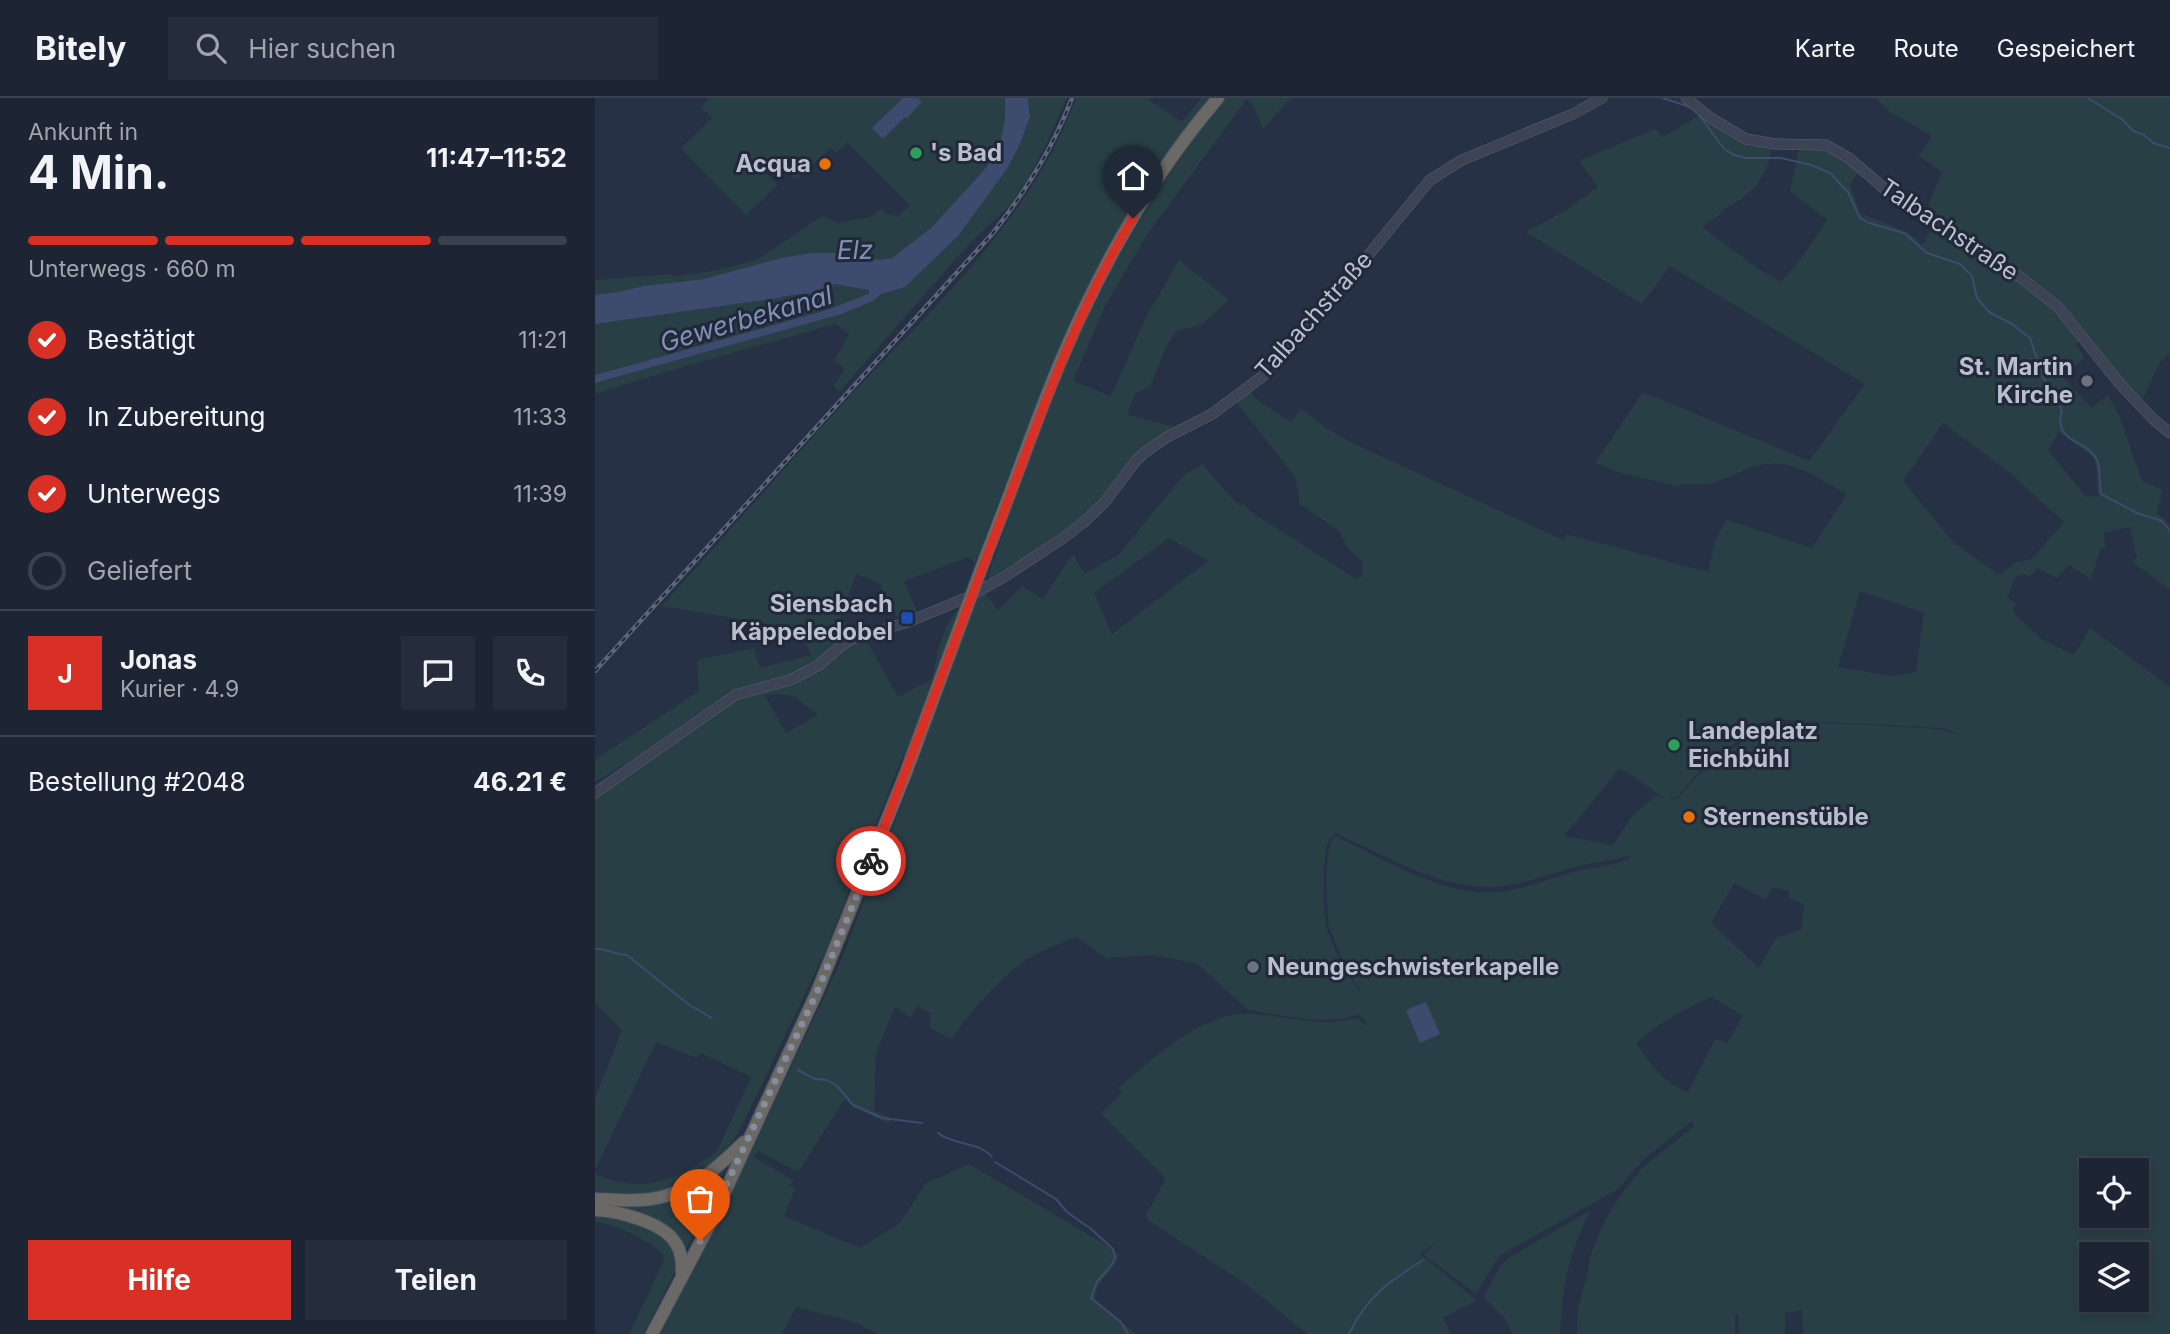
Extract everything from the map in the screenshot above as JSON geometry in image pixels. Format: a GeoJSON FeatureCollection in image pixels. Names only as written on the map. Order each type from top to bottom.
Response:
{"type":"FeatureCollection","features":[{"type":"Feature","properties":{"kind":"highway"},"geometry":{"type":"LineString","coordinates":[[652,1334],[710,1224],[833,955],[905,775],[1032,433],[1086,304],[1152,188],[1218,98]]}},
{"type":"Feature","properties":{"kind":"highway"},"geometry":{"type":"LineString","coordinates":[[595,1199],[651,1199],[686,1189],[716,1169],[750,1138]]}},
{"type":"Feature","properties":{"kind":"highway"},"geometry":{"type":"LineString","coordinates":[[595,1210],[624,1214],[666,1232],[679,1250],[682,1276]]}},
{"type":"Feature","properties":{"kind":"street","name":"Talbachstraße"},"geometry":{"type":"LineString","coordinates":[[595,793],[735,695],[801,675],[819,665],[852,639],[930,614],[968,597],[1005,577],[1062,539],[1105,502],[1144,453],[1167,437],[1212,414],[1245,391],[1297,340],[1430,180],[1469,156],[1573,114],[1602,98]]}},
{"type":"Feature","properties":{"kind":"street","name":"Talbachstraße"},"geometry":{"type":"LineString","coordinates":[[1686,98],[1709,117],[1746,139],[1776,144],[1826,145],[1849,158],[1892,196],[2020,277],[2058,307],[2120,384],[2170,433]]}},
{"type":"Feature","properties":{"kind":"shaded area"},"geometry":{"type":"Polygon","coordinates":[[[710,98],[1005,98],[1005,117],[1000,145],[985,169],[931,228],[892,258],[880,260],[837,253],[811,253],[781,258],[704,279],[595,295],[595,280],[672,274],[672,277],[719,270],[758,259],[822,216],[838,223],[870,217],[882,209],[888,215],[897,217],[910,205],[847,142],[836,153],[831,148],[797,179],[777,168],[769,169],[765,172],[778,185],[746,215],[681,148],[712,118],[701,107],[710,98]]]}},
{"type":"Feature","properties":{"kind":"shaded area"},"geometry":{"type":"Polygon","coordinates":[[[1028,98],[1067,98],[1029,177],[1010,205],[969,244],[839,392],[834,386],[845,368],[834,361],[849,334],[835,324],[595,394],[595,383],[842,314],[873,301],[881,294],[905,287],[958,236],[1007,169],[1030,117],[1028,98]]]}},
{"type":"Feature","properties":{"kind":"shaded area"},"geometry":{"type":"Polygon","coordinates":[[[1076,98],[1146,98],[1182,122],[1201,98],[1208,98],[1138,197],[1071,320],[975,564],[970,557],[904,581],[917,612],[900,620],[886,601],[880,583],[856,574],[840,619],[846,623],[852,639],[864,636],[898,697],[933,678],[945,630],[955,613],[964,605],[985,593],[998,610],[1022,586],[1043,599],[1074,555],[1084,574],[1118,555],[1184,475],[1203,464],[1240,506],[1243,503],[1251,512],[1356,579],[1362,576],[1363,563],[1347,547],[1339,531],[1300,504],[1296,478],[1237,403],[1249,391],[1260,402],[1291,422],[1301,409],[1350,442],[1563,540],[1566,534],[1708,572],[1715,541],[1726,520],[1812,548],[1847,494],[1799,469],[1772,463],[1753,467],[1708,484],[1681,484],[1680,487],[1621,473],[1595,463],[1643,392],[1809,461],[1865,384],[1670,266],[1642,304],[1526,232],[1566,210],[1598,187],[1579,161],[1655,129],[1663,137],[1702,114],[1733,138],[1771,148],[1766,169],[1755,186],[1702,227],[1760,270],[1781,282],[1827,220],[1790,191],[1800,146],[1833,151],[1859,171],[1850,185],[1860,213],[1909,233],[1922,245],[1939,217],[1927,208],[1942,172],[1919,156],[1932,136],[1887,110],[1876,98],[2170,98],[2170,353],[2160,362],[2141,403],[2087,336],[2075,344],[2085,358],[2062,376],[2091,408],[2108,395],[2119,415],[2142,481],[2162,490],[2157,513],[2170,525],[2170,590],[2131,561],[2137,558],[2130,527],[2103,533],[2106,547],[2101,548],[2091,579],[2069,565],[2057,578],[2038,568],[2030,576],[2016,576],[2007,598],[2016,603],[2013,612],[2041,639],[2074,655],[2090,628],[2170,687],[2170,1334],[1803,1334],[1802,1310],[1785,1313],[1785,1334],[1739,1334],[1738,1315],[1735,1315],[1735,1334],[1577,1334],[1578,1309],[1589,1269],[1589,1259],[1604,1222],[1642,1168],[1694,1126],[1692,1121],[1644,1159],[1618,1189],[1499,1256],[1476,1294],[1424,1255],[1436,1243],[1420,1254],[1477,1300],[1443,1318],[1451,1334],[1307,1334],[1246,1284],[1148,1220],[1146,1215],[1165,1179],[1101,1113],[1122,1093],[1118,1088],[1147,1064],[1179,1039],[1215,1020],[1252,1014],[1316,1022],[1358,1018],[1366,1026],[1367,1024],[1359,1014],[1344,1019],[1309,1020],[1248,1010],[1198,964],[1153,955],[1106,958],[1076,937],[1038,953],[1015,968],[985,996],[951,1039],[930,1028],[930,1013],[917,1006],[911,1018],[895,1007],[876,1053],[874,1111],[890,1117],[889,1123],[854,1108],[845,1099],[798,1172],[758,1151],[754,1157],[794,1181],[789,1186],[795,1188],[784,1216],[860,1248],[900,1223],[925,1184],[969,1164],[1119,1255],[1097,1289],[1096,1301],[1136,1334],[878,1334],[852,1321],[796,1307],[782,1334],[660,1334],[749,1156],[842,958],[918,762],[903,755],[824,954],[739,1132],[717,1161],[725,1170],[644,1334],[629,1334],[664,1256],[632,1234],[595,1222],[595,1174],[628,1183],[655,1182],[681,1173],[711,1156],[717,1151],[751,1077],[701,1053],[697,1058],[656,1042],[595,1170],[595,1098],[622,1030],[595,1003],[595,793],[741,692],[731,690],[635,758],[595,782],[595,760],[699,691],[697,660],[754,648],[760,668],[811,655],[798,629],[662,606],[850,396],[979,258],[1034,182],[1057,142],[1076,98]],[[1943,423],[1903,481],[1953,542],[1999,575],[2016,562],[2032,559],[2064,522],[2010,473],[1943,423]],[[2059,432],[2048,450],[2086,497],[2099,496],[2093,457],[2059,432]],[[1169,538],[1094,593],[1112,634],[1208,561],[1169,538]],[[1860,591],[1838,667],[1890,676],[1916,672],[1924,613],[1860,591]],[[765,695],[786,733],[818,715],[794,696],[765,695]],[[1788,720],[1767,721],[1706,764],[1677,797],[1667,798],[1677,799],[1707,766],[1768,724],[1808,722],[1922,728],[1963,736],[1943,728],[1788,720]],[[1619,769],[1564,836],[1613,845],[1632,816],[1656,796],[1666,798],[1619,769]],[[1335,833],[1328,842],[1325,858],[1326,924],[1342,962],[1364,997],[1346,968],[1328,925],[1326,874],[1330,844],[1335,836],[1413,874],[1476,892],[1515,889],[1617,863],[1630,857],[1582,865],[1513,884],[1472,886],[1411,869],[1335,833]],[[1734,883],[1711,923],[1759,968],[1776,938],[1802,929],[1804,904],[1789,899],[1789,891],[1772,887],[1766,900],[1734,883]],[[1712,997],[1682,1012],[1636,1043],[1665,1078],[1688,1092],[1715,1039],[1727,1043],[1743,1016],[1712,997]]]}},
{"type":"Feature","properties":{"kind":"shaded area"},"geometry":{"type":"Polygon","coordinates":[[[1225,98],[1291,98],[1263,129],[1247,99],[1148,233],[1105,306],[1073,381],[1111,396],[1146,317],[1179,260],[1229,300],[1202,324],[1177,331],[1166,347],[1150,387],[1135,393],[1127,415],[1175,427],[1140,450],[1077,524],[990,579],[988,576],[1038,435],[1087,318],[1121,252],[1160,188],[1225,98]]]}},
{"type":"Feature","properties":{"kind":"shaded area"},"geometry":{"type":"Polygon","coordinates":[[[834,284],[869,290],[868,294],[827,310],[595,375],[595,324],[802,295],[834,284]]]}},
{"type":"Feature","properties":{"kind":"shaded area"},"geometry":{"type":"Polygon","coordinates":[[[1591,1210],[1568,1270],[1560,1334],[1512,1334],[1505,1319],[1484,1297],[1500,1266],[1510,1257],[1591,1210]]]}},
{"type":"Feature","properties":{"kind":"water"},"geometry":{"type":"Polygon","coordinates":[[[903,98],[918,98],[922,102],[883,139],[872,128],[903,98]]]}},
{"type":"Feature","properties":{"kind":"water"},"geometry":{"type":"Polygon","coordinates":[[[1005,98],[1028,98],[1030,117],[1007,169],[958,236],[905,287],[881,294],[873,301],[842,314],[595,383],[595,375],[827,310],[868,294],[869,290],[834,284],[821,292],[595,324],[595,295],[704,279],[781,258],[811,253],[837,253],[880,260],[892,258],[931,228],[985,169],[1000,145],[1005,98]]]}},
{"type":"Feature","properties":{"kind":"water"},"geometry":{"type":"Polygon","coordinates":[[[1426,1002],[1440,1034],[1420,1043],[1406,1010],[1426,1002]]]}},
{"type":"Feature","properties":{"kind":"waterway"},"geometry":{"type":"LineString","coordinates":[[1663,98],[1690,107]]}},
{"type":"Feature","properties":{"kind":"waterway"},"geometry":{"type":"LineString","coordinates":[[2088,98],[2123,120],[2133,131],[2144,135],[2153,143],[2170,148]]}},
{"type":"Feature","properties":{"kind":"waterway"},"geometry":{"type":"LineString","coordinates":[[1699,115],[1724,149],[1734,155],[1746,158],[1781,158],[1830,173],[1848,192],[1860,218],[1904,233],[1927,253],[1960,264],[1972,276],[1977,298],[1989,312],[2012,324],[2030,338],[2044,379],[2062,410],[2062,429],[2072,440],[2093,453],[2097,460],[2101,494],[2137,513],[2162,521],[2170,531]]}},
{"type":"Feature","properties":{"kind":"waterway"},"geometry":{"type":"LineString","coordinates":[[595,949],[627,955],[688,1004],[712,1018]]}},
{"type":"Feature","properties":{"kind":"waterway"},"geometry":{"type":"LineString","coordinates":[[798,1070],[815,1079],[827,1080],[837,1086],[853,1105],[882,1118],[922,1123]]}},
{"type":"Feature","properties":{"kind":"waterway"},"geometry":{"type":"LineString","coordinates":[[938,1133],[981,1149],[992,1157]]}},
{"type":"Feature","properties":{"kind":"waterway"},"geometry":{"type":"LineString","coordinates":[[995,1162],[1056,1199],[1067,1212],[1113,1249],[1113,1263],[1097,1282],[1091,1298],[1121,1322],[1128,1334]]}},
{"type":"Feature","properties":{"kind":"waterway"},"geometry":{"type":"LineString","coordinates":[[1349,1334],[1371,1300],[1400,1275],[1423,1260]]}},
{"type":"Feature","properties":{"kind":"railway"},"geometry":{"type":"LineString","coordinates":[[595,671],[993,233],[1038,169],[1072,98]]}},
{"type":"Feature","properties":{"kind":"way so far"},"geometry":{"type":"LineString","coordinates":[[700,1241],[817,992],[871,861]]}},
{"type":"Feature","properties":{"kind":"place","name":"'s Bad"},"geometry":{"type":"Point","coordinates":[916,153]}},
{"type":"Feature","properties":{"kind":"place","name":"Acqua"},"geometry":{"type":"Point","coordinates":[825,164]}},
{"type":"Feature","properties":{"kind":"place","name":"St. Martin Kirche"},"geometry":{"type":"Point","coordinates":[2087,381]}},
{"type":"Feature","properties":{"kind":"place","name":"Siensbach Käppeledobel"},"geometry":{"type":"Point","coordinates":[907,618]}},
{"type":"Feature","properties":{"kind":"place","name":"Landeplatz Eichbühl"},"geometry":{"type":"Point","coordinates":[1674,745]}},
{"type":"Feature","properties":{"kind":"place","name":"Sternenstüble"},"geometry":{"type":"Point","coordinates":[1689,817]}},
{"type":"Feature","properties":{"kind":"place","name":"Neungeschwisterkapelle"},"geometry":{"type":"Point","coordinates":[1253,967]}},
{"type":"Feature","properties":{"kind":"route"},"geometry":{"type":"LineString","coordinates":[[871,861],[1032,433],[1073,332],[1133,218]]}},
{"type":"Feature","properties":{"kind":"water label","name":"Elz"},"geometry":{"type":"Point","coordinates":[855,250]}},
{"type":"Feature","properties":{"kind":"water label","name":"Gewerbekanal"},"geometry":{"type":"Point","coordinates":[746,319]}}]}
